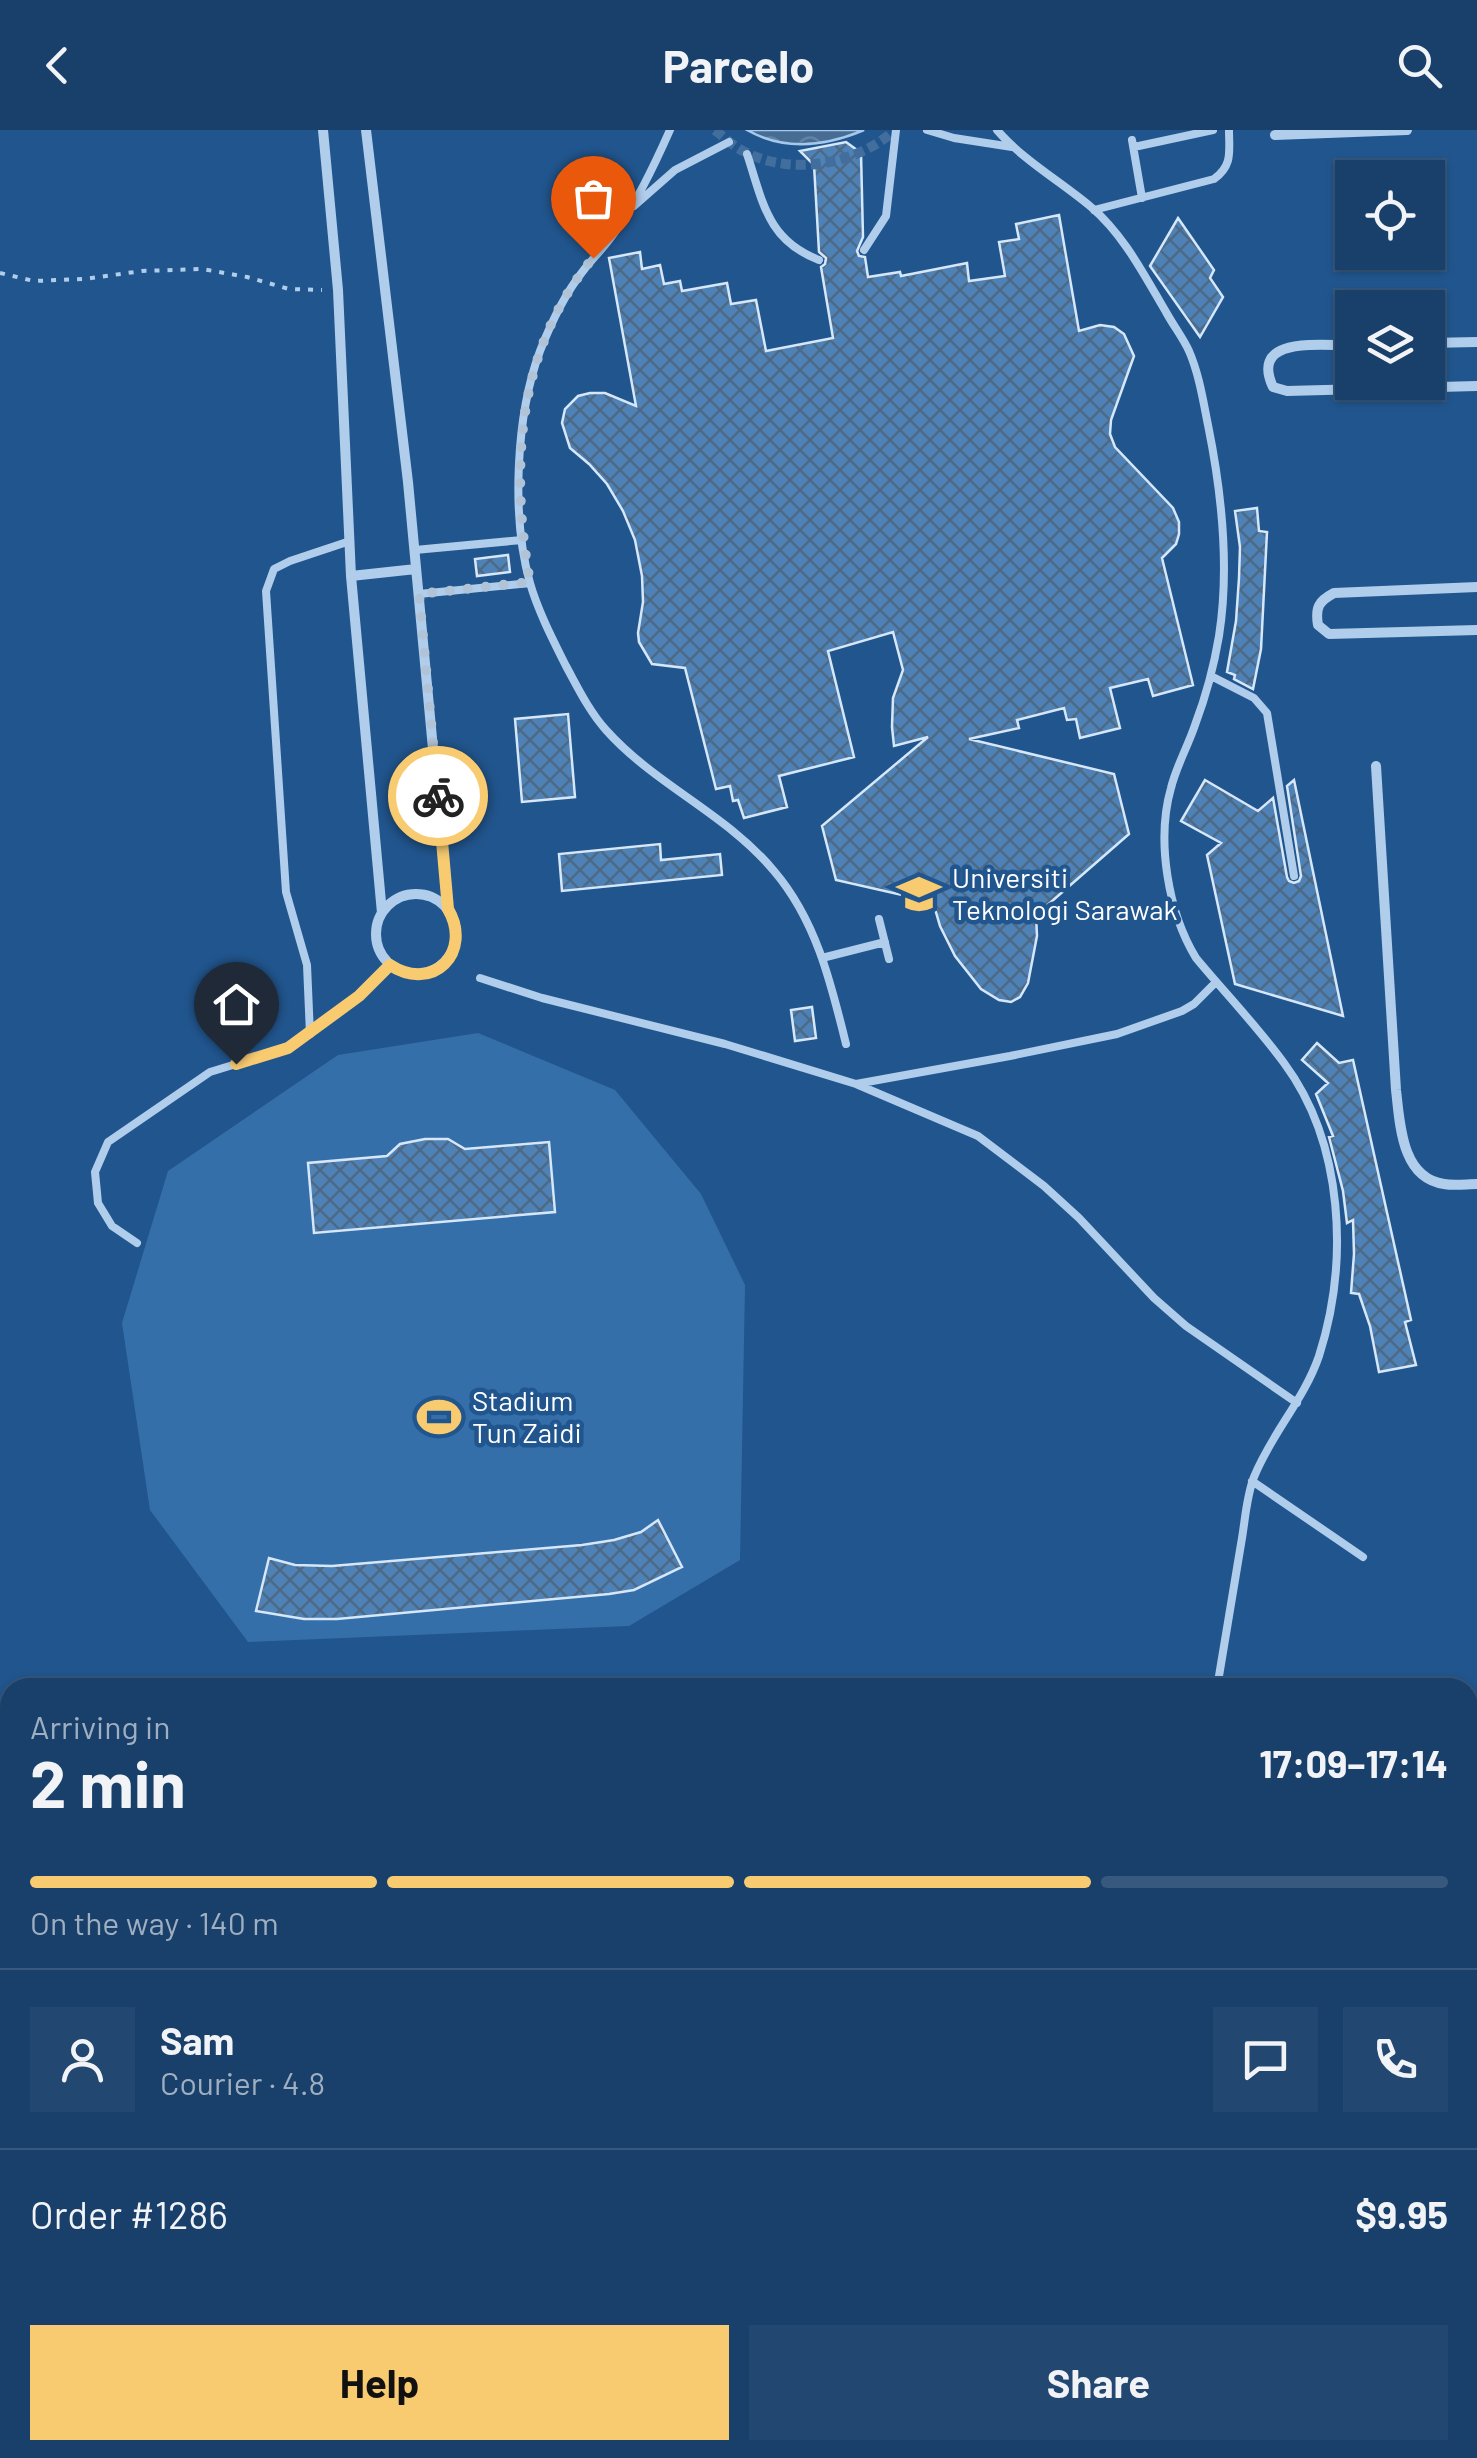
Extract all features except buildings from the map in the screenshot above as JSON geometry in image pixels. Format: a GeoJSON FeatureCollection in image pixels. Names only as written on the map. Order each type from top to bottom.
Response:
{"type":"FeatureCollection","features":[{"type":"Feature","properties":{"kind":"street"},"geometry":{"type":"LineString","coordinates":[[324,130],[338,290],[351,576],[382,913]]}},
{"type":"Feature","properties":{"kind":"street"},"geometry":{"type":"LineString","coordinates":[[366,130],[419,594],[448,909]]}},
{"type":"Feature","properties":{"kind":"street"},"geometry":{"type":"LineString","coordinates":[[1275,135],[1407,130]]}},
{"type":"Feature","properties":{"kind":"street"},"geometry":{"type":"LineString","coordinates":[[1445,343],[1477,342]]}},
{"type":"Feature","properties":{"kind":"street"},"geometry":{"type":"LineString","coordinates":[[1335,346],[1282,348],[1272,355],[1268,376],[1273,388],[1287,392],[1335,390]]}},
{"type":"Feature","properties":{"kind":"street"},"geometry":{"type":"LineString","coordinates":[[1445,387],[1477,386]]}},
{"type":"Feature","properties":{"kind":"street"},"geometry":{"type":"LineString","coordinates":[[351,576],[416,568]]}},
{"type":"Feature","properties":{"kind":"street"},"geometry":{"type":"LineString","coordinates":[[1477,587],[1334,593],[1320,600],[1316,611],[1318,624],[1330,634],[1477,630]]}},
{"type":"Feature","properties":{"kind":"street"},"geometry":{"type":"LineString","coordinates":[[1376,766],[1402,1139],[1413,1163],[1425,1176],[1443,1184],[1477,1184]]}},
{"type":"Feature","properties":{"kind":"street"},"geometry":{"type":"LineString","coordinates":[[427,894],[438,900],[448,909],[457,933],[450,958],[440,967],[420,974],[409,974],[390,965],[382,956],[376,934],[382,913],[402,896],[427,894]]}},
{"type":"Feature","properties":{"kind":"lane"},"geometry":{"type":"LineString","coordinates":[[670,130],[612,237],[563,299],[539,353],[524,410],[518,478],[522,540],[530,582],[553,641],[584,699],[606,730],[645,766],[746,840],[776,873],[818,942],[846,1044]]}},
{"type":"Feature","properties":{"kind":"lane"},"geometry":{"type":"LineString","coordinates":[[864,250],[886,216],[896,130]]}},
{"type":"Feature","properties":{"kind":"lane"},"geometry":{"type":"LineString","coordinates":[[928,130],[1012,147]]}},
{"type":"Feature","properties":{"kind":"lane"},"geometry":{"type":"LineString","coordinates":[[997,130],[1012,147],[1094,210],[1130,251],[1188,351],[1200,386],[1217,470],[1224,536],[1220,635],[1211,676],[1170,790],[1166,864],[1172,900],[1187,943],[1298,1084],[1318,1129],[1336,1211],[1331,1306],[1319,1356],[1298,1403],[1252,1481],[1219,1678]]}},
{"type":"Feature","properties":{"kind":"lane"},"geometry":{"type":"LineString","coordinates":[[1142,198],[1133,143],[1213,130]]}},
{"type":"Feature","properties":{"kind":"lane"},"geometry":{"type":"LineString","coordinates":[[1094,210],[1214,179],[1226,170],[1229,130]]}},
{"type":"Feature","properties":{"kind":"lane"},"geometry":{"type":"LineString","coordinates":[[627,213],[675,170],[729,142]]}},
{"type":"Feature","properties":{"kind":"lane"},"geometry":{"type":"LineString","coordinates":[[747,154],[761,198],[782,239],[802,254],[819,260]]}},
{"type":"Feature","properties":{"kind":"lane"},"geometry":{"type":"LineString","coordinates":[[414,550],[522,540]]}},
{"type":"Feature","properties":{"kind":"lane"},"geometry":{"type":"LineString","coordinates":[[310,1034],[307,965],[286,892],[266,591],[274,569],[350,541]]}},
{"type":"Feature","properties":{"kind":"lane"},"geometry":{"type":"LineString","coordinates":[[419,594],[530,582]]}},
{"type":"Feature","properties":{"kind":"lane"},"geometry":{"type":"LineString","coordinates":[[1211,676],[1254,698],[1267,713],[1294,876]]}},
{"type":"Feature","properties":{"kind":"lane"},"geometry":{"type":"LineString","coordinates":[[879,919],[889,958]]}},
{"type":"Feature","properties":{"kind":"lane"},"geometry":{"type":"LineString","coordinates":[[822,958],[885,942]]}},
{"type":"Feature","properties":{"kind":"lane"},"geometry":{"type":"LineString","coordinates":[[137,1243],[112,1226],[98,1203],[94,1172],[108,1142],[210,1072],[288,1048],[359,996],[390,965]]}},
{"type":"Feature","properties":{"kind":"lane"},"geometry":{"type":"LineString","coordinates":[[480,978],[856,1084],[978,1136],[1044,1186],[1186,1326],[1298,1403]]}},
{"type":"Feature","properties":{"kind":"lane"},"geometry":{"type":"LineString","coordinates":[[856,1084],[1117,1034],[1194,1004],[1216,982]]}},
{"type":"Feature","properties":{"kind":"lane"},"geometry":{"type":"LineString","coordinates":[[1252,1481],[1363,1557]]}},
{"type":"Feature","properties":{"kind":"path"},"geometry":{"type":"LineString","coordinates":[[0,273],[34,280],[202,269],[289,289],[338,290]]}},
{"type":"Feature","properties":{"kind":"shaded area","name":"Stadium Tun Zaidi"},"geometry":{"type":"Polygon","coordinates":[[[478,1033],[615,1090],[701,1194],[745,1285],[740,1560],[629,1626],[248,1642],[150,1510],[122,1323],[168,1171],[338,1055],[478,1033]]]}},
{"type":"Feature","properties":{"kind":"water"},"geometry":{"type":"Polygon","coordinates":[[[747,130],[864,130],[835,140],[805,144],[776,141],[747,130]]]}},
{"type":"Feature","properties":{"kind":"tunnel"},"geometry":{"type":"LineString","coordinates":[[715,130],[747,153],[765,160],[804,165],[844,158],[880,142],[895,130]]}},
{"type":"Feature","properties":{"kind":"way so far"},"geometry":{"type":"LineString","coordinates":[[438,796],[419,594],[530,582],[522,540],[518,478],[524,410],[539,353],[563,299],[593,258]]}},
{"type":"Feature","properties":{"kind":"place","name":"Universiti Teknologi Sarawak"},"geometry":{"type":"Point","coordinates":[919,894]}},
{"type":"Feature","properties":{"kind":"place","name":"Stadium Tun Zaidi"},"geometry":{"type":"Point","coordinates":[439,1417]}},
{"type":"Feature","properties":{"kind":"route"},"geometry":{"type":"LineString","coordinates":[[236,1064],[288,1048],[310,1034],[359,996],[390,965],[409,974],[420,974],[440,967],[450,958],[457,933],[448,909],[438,796]]}}]}
